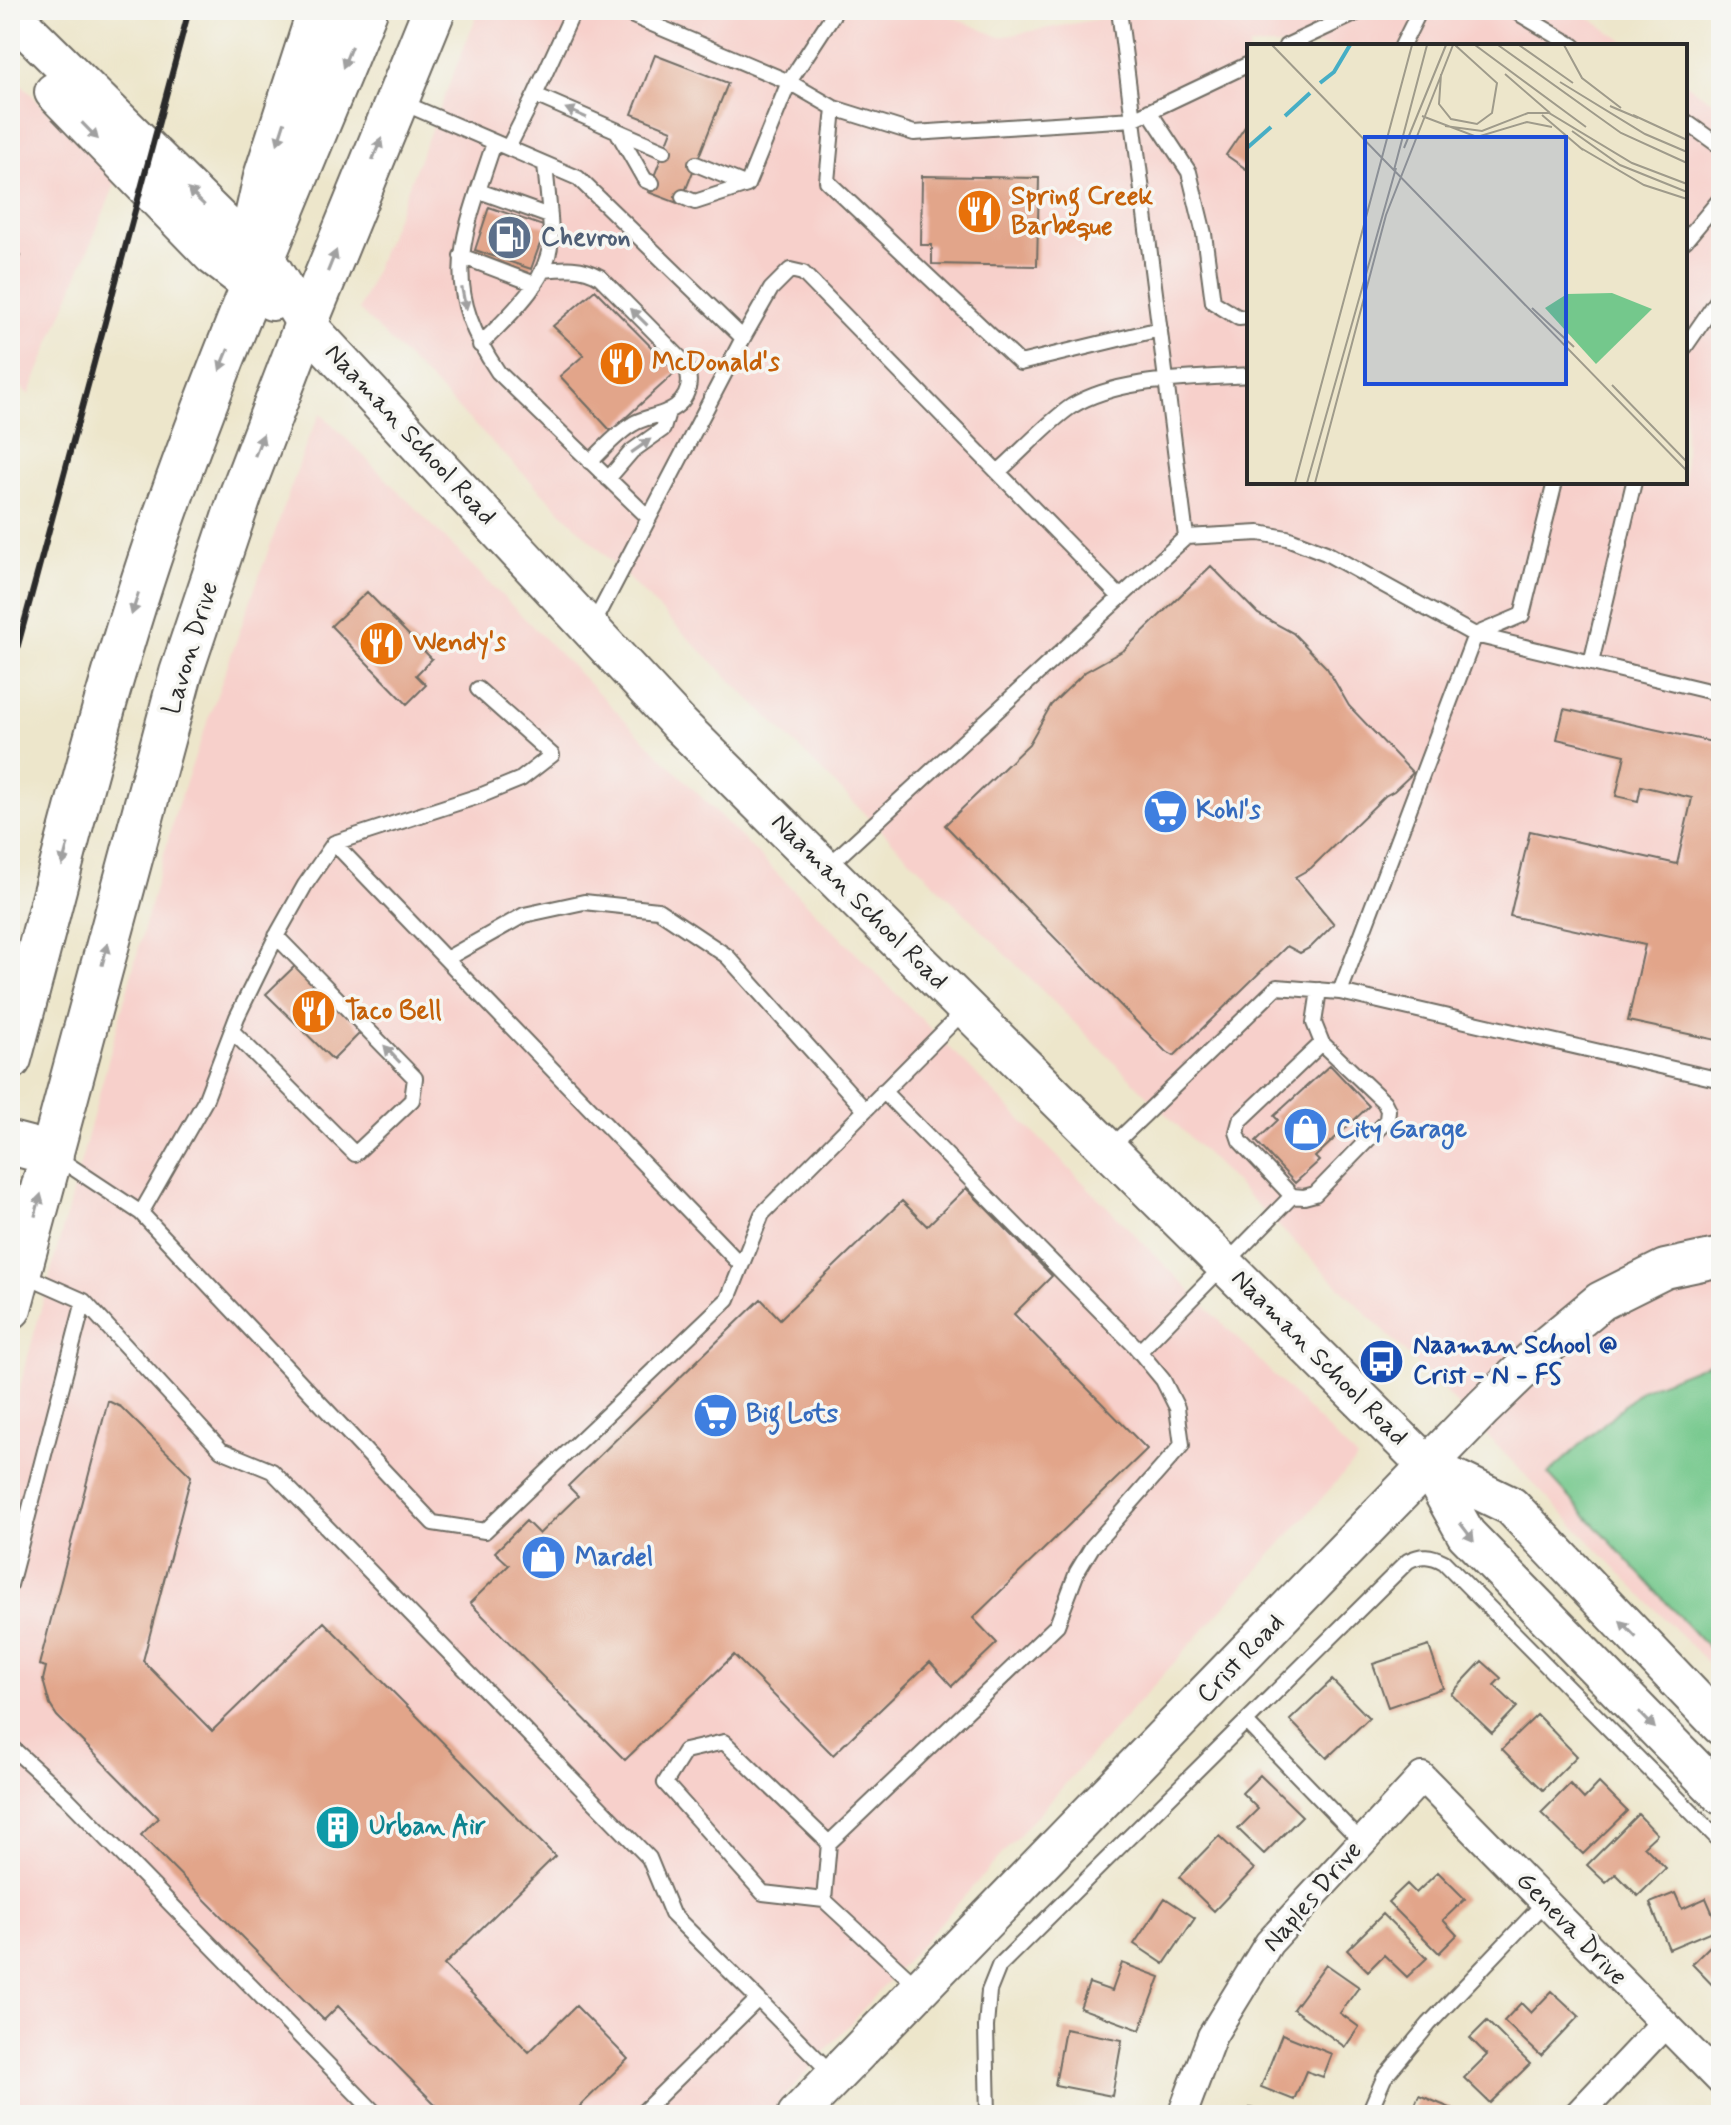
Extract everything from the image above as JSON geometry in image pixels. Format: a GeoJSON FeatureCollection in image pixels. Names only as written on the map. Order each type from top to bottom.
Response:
{"type":"FeatureCollection","features":[{"type":"Feature","properties":{"kind":"highway"},"geometry":{"type":"LineString","coordinates":[[257,265],[257,217],[266,177],[320,10]]}},
{"type":"Feature","properties":{"kind":"main road"},"geometry":{"type":"LineString","coordinates":[[10,1059],[120,651],[257,265],[366,10]]}},
{"type":"Feature","properties":{"kind":"main road","name":"Lavon Drive"},"geometry":{"type":"LineString","coordinates":[[15,1290],[181,673],[241,494],[306,324],[434,10]]}},
{"type":"Feature","properties":{"kind":"main road","name":"Naaman School Road"},"geometry":{"type":"LineString","coordinates":[[10,13],[212,212],[306,324],[679,724],[1428,1466],[1466,1534],[1721,1795]]}},
{"type":"Feature","properties":{"kind":"main road","name":"Naaman School Road"},"geometry":{"type":"LineString","coordinates":[[10,47],[213,256],[257,265]]}},
{"type":"Feature","properties":{"kind":"main road"},"geometry":{"type":"LineString","coordinates":[[10,1143],[52,1154]]}},
{"type":"Feature","properties":{"kind":"main road","name":"Crist Road"},"geometry":{"type":"LineString","coordinates":[[797,2115],[1549,1344],[1601,1301],[1665,1269],[1721,1257]]}},
{"type":"Feature","properties":{"kind":"main road","name":"Naaman School Road"},"geometry":{"type":"LineString","coordinates":[[1428,1466],[1511,1506],[1721,1726]]}},
{"type":"Feature","properties":{"kind":"street","name":"Naples Drive"},"geometry":{"type":"LineString","coordinates":[[1182,2115],[1212,2036],[1269,1943],[1422,1777]]}},
{"type":"Feature","properties":{"kind":"street","name":"Geneva Drive"},"geometry":{"type":"LineString","coordinates":[[1422,1777],[1721,2081]]}},
{"type":"Feature","properties":{"kind":"street"},"geometry":{"type":"LineString","coordinates":[[1578,2115],[1664,2024]]}},
{"type":"Feature","properties":{"kind":"lane"},"geometry":{"type":"LineString","coordinates":[[574,10],[535,95],[501,145],[479,191],[461,256],[460,280],[466,310],[480,345],[498,372],[649,518]]}},
{"type":"Feature","properties":{"kind":"lane"},"geometry":{"type":"LineString","coordinates":[[619,10],[789,82],[834,108],[914,133],[1133,119],[1247,65]]}},
{"type":"Feature","properties":{"kind":"lane"},"geometry":{"type":"LineString","coordinates":[[683,197],[695,202],[747,185],[789,82],[836,10]]}},
{"type":"Feature","properties":{"kind":"lane"},"geometry":{"type":"LineString","coordinates":[[1119,10],[1186,537]]}},
{"type":"Feature","properties":{"kind":"lane"},"geometry":{"type":"LineString","coordinates":[[1290,44],[1363,10]]}},
{"type":"Feature","properties":{"kind":"lane"},"geometry":{"type":"LineString","coordinates":[[1403,44],[1420,10]]}},
{"type":"Feature","properties":{"kind":"lane"},"geometry":{"type":"LineString","coordinates":[[1513,10],[1571,44]]}},
{"type":"Feature","properties":{"kind":"lane"},"geometry":{"type":"LineString","coordinates":[[535,95],[664,151]]}},
{"type":"Feature","properties":{"kind":"lane"},"geometry":{"type":"LineString","coordinates":[[397,101],[578,178],[743,338]]}},
{"type":"Feature","properties":{"kind":"lane"},"geometry":{"type":"LineString","coordinates":[[834,108],[827,181],[1020,363],[1160,329]]}},
{"type":"Feature","properties":{"kind":"lane"},"geometry":{"type":"LineString","coordinates":[[1149,111],[1189,172],[1204,234],[1213,302],[1239,318],[1247,317]]}},
{"type":"Feature","properties":{"kind":"lane"},"geometry":{"type":"LineString","coordinates":[[1687,122],[1721,147]]}},
{"type":"Feature","properties":{"kind":"lane"},"geometry":{"type":"LineString","coordinates":[[617,131],[645,180],[652,183]]}},
{"type":"Feature","properties":{"kind":"lane"},"geometry":{"type":"LineString","coordinates":[[480,345],[519,304],[543,270],[551,236],[545,164]]}},
{"type":"Feature","properties":{"kind":"lane"},"geometry":{"type":"LineString","coordinates":[[696,164],[747,185]]}},
{"type":"Feature","properties":{"kind":"lane"},"geometry":{"type":"LineString","coordinates":[[479,191],[520,212],[549,216]]}},
{"type":"Feature","properties":{"kind":"lane"},"geometry":{"type":"LineString","coordinates":[[1687,239],[1721,198]]}},
{"type":"Feature","properties":{"kind":"lane"},"geometry":{"type":"LineString","coordinates":[[461,256],[502,265],[535,284]]}},
{"type":"Feature","properties":{"kind":"lane"},"geometry":{"type":"LineString","coordinates":[[543,270],[574,269],[589,271],[600,277],[681,359],[690,375],[684,398],[668,412],[635,422],[590,462]]}},
{"type":"Feature","properties":{"kind":"lane"},"geometry":{"type":"LineString","coordinates":[[591,630],[743,338],[771,289],[790,270],[803,273],[1120,597]]}},
{"type":"Feature","properties":{"kind":"lane"},"geometry":{"type":"LineString","coordinates":[[1687,344],[1721,295]]}},
{"type":"Feature","properties":{"kind":"lane"},"geometry":{"type":"LineString","coordinates":[[998,472],[1072,406],[1109,391],[1166,381],[1247,375]]}},
{"type":"Feature","properties":{"kind":"lane"},"geometry":{"type":"LineString","coordinates":[[10,409],[10,418]]}},
{"type":"Feature","properties":{"kind":"lane"},"geometry":{"type":"LineString","coordinates":[[608,479],[632,451],[663,429],[668,412]]}},
{"type":"Feature","properties":{"kind":"lane"},"geometry":{"type":"LineString","coordinates":[[1340,992],[1475,635],[1522,615],[1555,484]]}},
{"type":"Feature","properties":{"kind":"lane"},"geometry":{"type":"LineString","coordinates":[[1591,663],[1634,484]]}},
{"type":"Feature","properties":{"kind":"lane"},"geometry":{"type":"LineString","coordinates":[[825,869],[1186,537],[1259,533],[1287,538],[1326,553],[1475,635],[1721,694]]}},
{"type":"Feature","properties":{"kind":"lane"},"geometry":{"type":"LineString","coordinates":[[141,1213],[205,1101],[232,1031],[276,936],[334,843],[482,795],[521,779],[552,755],[478,689]]}},
{"type":"Feature","properties":{"kind":"lane"},"geometry":{"type":"LineString","coordinates":[[334,843],[741,1265]]}},
{"type":"Feature","properties":{"kind":"lane"},"geometry":{"type":"LineString","coordinates":[[446,959],[524,915],[584,902],[658,910],[727,956],[865,1110]]}},
{"type":"Feature","properties":{"kind":"lane"},"geometry":{"type":"LineString","coordinates":[[232,1031],[355,1154],[412,1100],[415,1078],[276,936]]}},
{"type":"Feature","properties":{"kind":"lane"},"geometry":{"type":"LineString","coordinates":[[1109,1150],[1277,987],[1340,992],[1721,1080]]}},
{"type":"Feature","properties":{"kind":"lane"},"geometry":{"type":"LineString","coordinates":[[1319,990],[1314,1023],[1322,1043],[1384,1102],[1388,1110],[1387,1120],[1315,1194],[1292,1196],[1240,1141],[1237,1132],[1240,1121],[1322,1043]]}},
{"type":"Feature","properties":{"kind":"lane"},"geometry":{"type":"LineString","coordinates":[[52,1154],[141,1213],[433,1523],[485,1531],[728,1299],[762,1214],[966,1009]]}},
{"type":"Feature","properties":{"kind":"lane"},"geometry":{"type":"LineString","coordinates":[[824,1900],[829,1843],[1057,1625],[1077,1572],[1092,1547],[1182,1445],[1177,1408],[1163,1380],[883,1091]]}},
{"type":"Feature","properties":{"kind":"lane"},"geometry":{"type":"LineString","coordinates":[[1139,1352],[1292,1196]]}},
{"type":"Feature","properties":{"kind":"lane"},"geometry":{"type":"LineString","coordinates":[[15,1290],[84,1301],[221,1450],[272,1471],[649,1858],[672,1914],[835,2077]]}},
{"type":"Feature","properties":{"kind":"lane"},"geometry":{"type":"LineString","coordinates":[[10,1585],[84,1301]]}},
{"type":"Feature","properties":{"kind":"lane"},"geometry":{"type":"LineString","coordinates":[[988,2115],[986,2027],[989,1991],[999,1966],[1408,1561],[1417,1557],[1435,1557],[1444,1562],[1721,1842]]}},
{"type":"Feature","properties":{"kind":"lane"},"geometry":{"type":"LineString","coordinates":[[1246,1722],[1362,1842]]}},
{"type":"Feature","properties":{"kind":"lane"},"geometry":{"type":"LineString","coordinates":[[829,1843],[724,1742],[685,1751],[665,1783],[763,1893],[824,1900],[921,1989]]}},
{"type":"Feature","properties":{"kind":"lane"},"geometry":{"type":"LineString","coordinates":[[10,1746],[65,1796],[377,2115]]}},
{"type":"Feature","properties":{"kind":"lane"},"geometry":{"type":"LineString","coordinates":[[1368,2115],[1384,2078],[1420,2034],[1545,1902]]}},
{"type":"Feature","properties":{"kind":"lane"},"geometry":{"type":"LineString","coordinates":[[640,2115],[758,1999]]}},
{"type":"Feature","properties":{"kind":"shaded area"},"geometry":{"type":"Polygon","coordinates":[[[479,10],[936,10],[1000,37],[1147,10],[1578,10],[1628,44],[1247,44],[1247,484],[1687,484],[1687,84],[1721,107],[1721,1677],[1433,1380],[359,310],[479,10]]]}},
{"type":"Feature","properties":{"kind":"shaded area"},"geometry":{"type":"Polygon","coordinates":[[[10,72],[116,182],[29,395],[10,376],[10,72]]]}},
{"type":"Feature","properties":{"kind":"shaded area"},"geometry":{"type":"Polygon","coordinates":[[[321,413],[1357,1459],[768,2115],[10,2115],[10,1423],[176,810],[308,439],[321,413]]]}},
{"type":"Feature","properties":{"kind":"green space"},"geometry":{"type":"Polygon","coordinates":[[[1721,1358],[1721,1662],[1548,1474],[1641,1390],[1721,1358]]]}},
{"type":"Feature","properties":{"kind":"building"},"geometry":{"type":"Polygon","coordinates":[[[655,55],[728,83],[680,204],[648,192],[672,130],[632,114],[655,55]]]}},
{"type":"Feature","properties":{"kind":"building"},"geometry":{"type":"Polygon","coordinates":[[[1247,124],[1247,170],[1226,155],[1247,124]]]}},
{"type":"Feature","properties":{"kind":"building","name":"Spring Creek Barbeque"},"geometry":{"type":"Polygon","coordinates":[[[922,176],[1039,178],[1037,266],[932,264],[932,245],[921,245],[922,176]]]}},
{"type":"Feature","properties":{"kind":"building","name":"Chevron"},"geometry":{"type":"Polygon","coordinates":[[[489,207],[546,227],[531,269],[475,250],[489,207]]]}},
{"type":"Feature","properties":{"kind":"building"},"geometry":{"type":"Polygon","coordinates":[[[10,245],[21,256],[10,268],[10,245]]]}},
{"type":"Feature","properties":{"kind":"building","name":"McDonald's"},"geometry":{"type":"Polygon","coordinates":[[[595,290],[676,372],[611,431],[560,376],[584,355],[553,326],[595,290]]]}},
{"type":"Feature","properties":{"kind":"building","name":"Kohl's"},"geometry":{"type":"Polygon","coordinates":[[[1211,566],[1258,614],[1293,633],[1327,668],[1349,706],[1413,773],[1311,868],[1295,877],[1334,924],[1311,947],[1300,953],[1287,946],[1174,1056],[1165,1051],[945,825],[1029,744],[1051,705],[1085,672],[1124,650],[1211,566]]]}},
{"type":"Feature","properties":{"kind":"building","name":"Wendy's"},"geometry":{"type":"Polygon","coordinates":[[[367,592],[432,659],[416,675],[426,685],[407,704],[331,626],[367,592]]]}},
{"type":"Feature","properties":{"kind":"building"},"geometry":{"type":"Polygon","coordinates":[[[1564,709],[1721,744],[1721,1041],[1628,1021],[1645,945],[1510,916],[1530,831],[1677,864],[1692,798],[1641,786],[1638,801],[1616,796],[1625,755],[1557,739],[1564,709]]]}},
{"type":"Feature","properties":{"kind":"building","name":"Taco Bell"},"geometry":{"type":"Polygon","coordinates":[[[296,965],[362,1031],[333,1060],[266,994],[296,965]]]}},
{"type":"Feature","properties":{"kind":"building","name":"City Garage"},"geometry":{"type":"Polygon","coordinates":[[[1330,1065],[1369,1106],[1315,1157],[1319,1161],[1295,1183],[1256,1141],[1278,1120],[1274,1116],[1330,1065]]]}},
{"type":"Feature","properties":{"kind":"building"},"geometry":{"type":"Polygon","coordinates":[[[966,1188],[1052,1276],[1014,1314],[1147,1449],[973,1618],[997,1643],[952,1686],[930,1662],[833,1755],[734,1655],[625,1760],[470,1603],[509,1565],[495,1552],[526,1521],[539,1534],[578,1496],[568,1486],[761,1299],[780,1319],[902,1201],[927,1226],[966,1188]]]}},
{"type":"Feature","properties":{"kind":"building","name":"Urban Air"},"geometry":{"type":"Polygon","coordinates":[[[108,1401],[121,1407],[191,1476],[143,1661],[212,1731],[324,1622],[555,1856],[444,1965],[529,2052],[576,2006],[628,2059],[571,2115],[446,2115],[338,2006],[324,2020],[141,1835],[158,1818],[57,1716],[50,1705],[43,1680],[46,1667],[39,1665],[108,1401]]]}},
{"type":"Feature","properties":{"kind":"building"},"geometry":{"type":"Polygon","coordinates":[[[1429,1646],[1443,1688],[1388,1707],[1373,1664],[1429,1646]]]}},
{"type":"Feature","properties":{"kind":"building"},"geometry":{"type":"Polygon","coordinates":[[[1482,1661],[1501,1678],[1494,1685],[1517,1707],[1492,1733],[1451,1694],[1482,1661]]]}},
{"type":"Feature","properties":{"kind":"building"},"geometry":{"type":"Polygon","coordinates":[[[1332,1680],[1369,1718],[1327,1758],[1290,1720],[1332,1680]]]}},
{"type":"Feature","properties":{"kind":"building"},"geometry":{"type":"Polygon","coordinates":[[[1537,1715],[1577,1756],[1543,1790],[1502,1749],[1537,1715]]]}},
{"type":"Feature","properties":{"kind":"building"},"geometry":{"type":"Polygon","coordinates":[[[1260,1775],[1302,1816],[1264,1854],[1238,1829],[1258,1809],[1242,1793],[1260,1775]]]}},
{"type":"Feature","properties":{"kind":"building"},"geometry":{"type":"Polygon","coordinates":[[[1599,1783],[1627,1811],[1583,1854],[1541,1813],[1570,1784],[1584,1799],[1599,1783]]]}},
{"type":"Feature","properties":{"kind":"building"},"geometry":{"type":"Polygon","coordinates":[[[1638,1814],[1657,1834],[1644,1846],[1666,1868],[1638,1896],[1616,1874],[1606,1883],[1587,1865],[1638,1814]]]}},
{"type":"Feature","properties":{"kind":"building"},"geometry":{"type":"Polygon","coordinates":[[[1219,1836],[1254,1869],[1214,1911],[1179,1877],[1219,1836]]]}},
{"type":"Feature","properties":{"kind":"building"},"geometry":{"type":"Polygon","coordinates":[[[1438,1872],[1465,1899],[1443,1920],[1457,1935],[1439,1953],[1388,1902],[1407,1884],[1416,1893],[1438,1872]]]}},
{"type":"Feature","properties":{"kind":"building"},"geometry":{"type":"Polygon","coordinates":[[[1675,1893],[1682,1909],[1706,1898],[1719,1928],[1669,1949],[1650,1903],[1675,1893]]]}},
{"type":"Feature","properties":{"kind":"building"},"geometry":{"type":"Polygon","coordinates":[[[1165,1898],[1195,1918],[1164,1964],[1134,1944],[1165,1898]]]}},
{"type":"Feature","properties":{"kind":"building"},"geometry":{"type":"Polygon","coordinates":[[[1383,1914],[1427,1958],[1407,1977],[1384,1955],[1368,1971],[1347,1950],[1383,1914]]]}},
{"type":"Feature","properties":{"kind":"building"},"geometry":{"type":"Polygon","coordinates":[[[1721,1935],[1721,1994],[1692,1964],[1721,1935]]]}},
{"type":"Feature","properties":{"kind":"building"},"geometry":{"type":"Polygon","coordinates":[[[1122,1963],[1160,1977],[1140,2030],[1080,2008],[1089,1983],[1112,1991],[1122,1963]]]}},
{"type":"Feature","properties":{"kind":"building"},"geometry":{"type":"Polygon","coordinates":[[[1326,1964],[1359,1987],[1340,2013],[1359,2027],[1345,2047],[1293,2009],[1326,1964]]]}},
{"type":"Feature","properties":{"kind":"building"},"geometry":{"type":"Polygon","coordinates":[[[1552,1991],[1579,2016],[1541,2056],[1504,2021],[1521,2003],[1531,2013],[1552,1991]]]}},
{"type":"Feature","properties":{"kind":"building"},"geometry":{"type":"Polygon","coordinates":[[[1487,2021],[1530,2064],[1490,2103],[1464,2078],[1487,2055],[1470,2038],[1487,2021]]]}},
{"type":"Feature","properties":{"kind":"building"},"geometry":{"type":"Polygon","coordinates":[[[1065,2029],[1122,2040],[1112,2096],[1055,2085],[1065,2029]]]}},
{"type":"Feature","properties":{"kind":"building"},"geometry":{"type":"Polygon","coordinates":[[[1282,2034],[1332,2054],[1323,2077],[1306,2071],[1294,2100],[1261,2087],[1282,2034]]]}},
{"type":"Feature","properties":{"kind":"building"},"geometry":{"type":"Polygon","coordinates":[[[1419,2095],[1467,2115],[1411,2115],[1419,2095]]]}},
{"type":"Feature","properties":{"kind":"building"},"geometry":{"type":"Polygon","coordinates":[[[1250,2108],[1273,2114],[1273,2115],[1248,2115],[1250,2108]]]}},
{"type":"Feature","properties":{"kind":"railway"},"geometry":{"type":"LineString","coordinates":[[10,675],[189,10]]}},
{"type":"Feature","properties":{"kind":"place","name":"Spring Creek Barbeque"},"geometry":{"type":"Point","coordinates":[980,212]}},
{"type":"Feature","properties":{"kind":"place","name":"Chevron"},"geometry":{"type":"Point","coordinates":[510,238]}},
{"type":"Feature","properties":{"kind":"place","name":"McDonald's"},"geometry":{"type":"Point","coordinates":[621,363]}},
{"type":"Feature","properties":{"kind":"place","name":"Wendy's"},"geometry":{"type":"Point","coordinates":[382,643]}},
{"type":"Feature","properties":{"kind":"place","name":"Kohl's"},"geometry":{"type":"Point","coordinates":[1165,811]}},
{"type":"Feature","properties":{"kind":"place","name":"Taco Bell"},"geometry":{"type":"Point","coordinates":[314,1012]}},
{"type":"Feature","properties":{"kind":"place","name":"City Garage"},"geometry":{"type":"Point","coordinates":[1305,1130]}},
{"type":"Feature","properties":{"kind":"place","name":"Naaman School @ Crist - N - FS"},"geometry":{"type":"Point","coordinates":[1382,1361]}},
{"type":"Feature","properties":{"kind":"place","name":"Big Lots"},"geometry":{"type":"Point","coordinates":[715,1415]}},
{"type":"Feature","properties":{"kind":"place","name":"Mardel"},"geometry":{"type":"Point","coordinates":[544,1558]}},
{"type":"Feature","properties":{"kind":"place","name":"Urban Air"},"geometry":{"type":"Point","coordinates":[338,1827]}}]}
